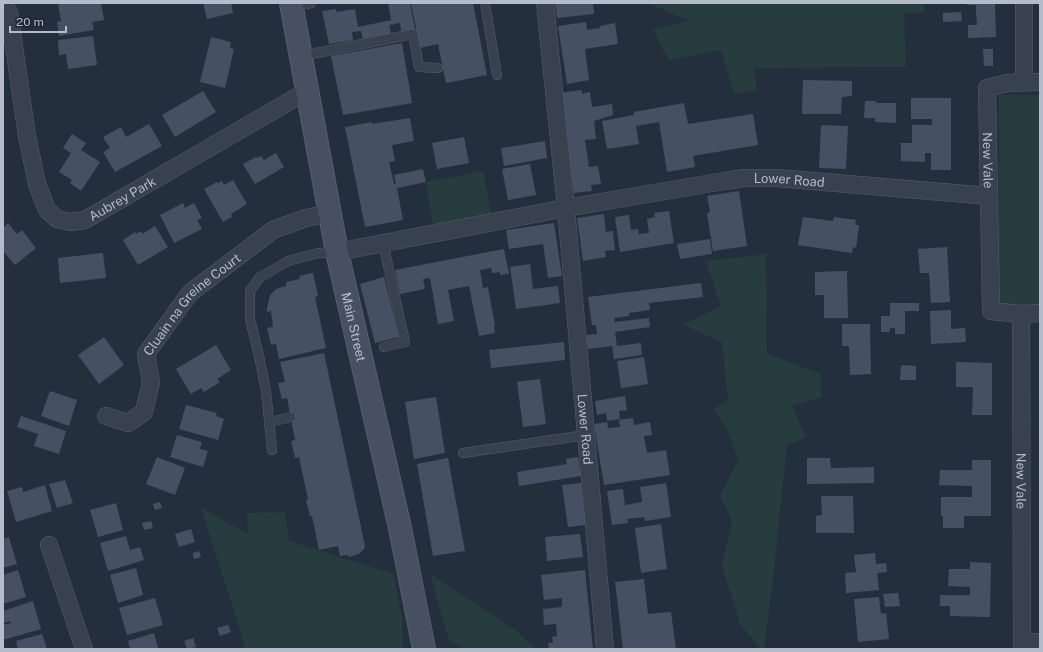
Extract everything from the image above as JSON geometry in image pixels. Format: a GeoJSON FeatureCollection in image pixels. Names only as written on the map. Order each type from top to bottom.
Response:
{"type":"FeatureCollection","features":[{"type":"Feature","properties":{"kind":"main road","name":"Main Street"},"geometry":{"type":"LineString","coordinates":[[298,4],[301,56],[336,252],[400,528],[424,649]]}},
{"type":"Feature","properties":{"kind":"street","name":"Lower Road"},"geometry":{"type":"LineString","coordinates":[[545,3],[566,208],[605,649]]}},
{"type":"Feature","properties":{"kind":"street","name":"New Vale"},"geometry":{"type":"LineString","coordinates":[[1024,3],[1032,82],[1008,83],[987,88],[991,311],[1021,314],[1040,313]]}},
{"type":"Feature","properties":{"kind":"street","name":"Aubrey Park"},"geometry":{"type":"LineString","coordinates":[[9,12],[27,136],[37,184],[47,210],[57,219],[70,222],[85,220],[307,91]]}},
{"type":"Feature","properties":{"kind":"street","name":"Lower Road"},"geometry":{"type":"LineString","coordinates":[[336,252],[566,208],[744,178],[777,178],[989,196]]}},
{"type":"Feature","properties":{"kind":"street","name":"Cluain na Greine Court"},"geometry":{"type":"LineString","coordinates":[[106,416],[128,423],[144,412],[151,382],[146,354],[190,293],[273,230],[306,218],[330,213]]}},
{"type":"Feature","properties":{"kind":"street","name":"New Vale"},"geometry":{"type":"LineString","coordinates":[[1021,314],[1023,645]]}},
{"type":"Feature","properties":{"kind":"street"},"geometry":{"type":"LineString","coordinates":[[49,545],[84,649]]}},
{"type":"Feature","properties":{"kind":"street"},"geometry":{"type":"LineString","coordinates":[[1023,645],[1040,642]]}},
{"type":"Feature","properties":{"kind":"lane"},"geometry":{"type":"LineString","coordinates":[[485,3],[497,75]]}},
{"type":"Feature","properties":{"kind":"lane"},"geometry":{"type":"LineString","coordinates":[[301,56],[412,34],[419,67],[438,68]]}},
{"type":"Feature","properties":{"kind":"lane"},"geometry":{"type":"LineString","coordinates":[[383,243],[405,342],[384,347]]}},
{"type":"Feature","properties":{"kind":"lane"},"geometry":{"type":"LineString","coordinates":[[272,450],[270,422],[259,356],[250,319],[250,291],[259,278],[288,261],[319,253],[336,252]]}},
{"type":"Feature","properties":{"kind":"lane"},"geometry":{"type":"LineString","coordinates":[[270,422],[291,417]]}},
{"type":"Feature","properties":{"kind":"lane"},"geometry":{"type":"LineString","coordinates":[[463,452],[586,436]]}},
{"type":"Feature","properties":{"kind":"green space"},"geometry":{"type":"Polygon","coordinates":[[[647,3],[924,3],[924,13],[904,13],[906,67],[754,68],[757,90],[734,94],[721,50],[669,60],[653,30],[690,21],[647,3]]]}},
{"type":"Feature","properties":{"kind":"green space"},"geometry":{"type":"Polygon","coordinates":[[[999,95],[1040,95],[1040,305],[998,305],[999,95]]]}},
{"type":"Feature","properties":{"kind":"green space"},"geometry":{"type":"Polygon","coordinates":[[[483,171],[491,214],[433,225],[426,182],[483,171]]]}},
{"type":"Feature","properties":{"kind":"green space"},"geometry":{"type":"Polygon","coordinates":[[[766,254],[767,354],[821,374],[821,397],[792,406],[806,437],[787,445],[764,649],[761,649],[740,624],[722,565],[732,521],[720,496],[738,460],[728,431],[714,409],[728,400],[722,342],[683,325],[721,306],[706,261],[766,254]]]}},
{"type":"Feature","properties":{"kind":"green space"},"geometry":{"type":"Polygon","coordinates":[[[201,508],[248,534],[247,513],[285,512],[289,541],[394,574],[402,619],[403,649],[246,649],[201,508]]]}},
{"type":"Feature","properties":{"kind":"green space"},"geometry":{"type":"Polygon","coordinates":[[[430,574],[515,630],[536,649],[463,649],[449,640],[430,574]]]}},
{"type":"Feature","properties":{"kind":"building"},"geometry":{"type":"Polygon","coordinates":[[[58,3],[101,3],[104,20],[92,22],[94,30],[59,36],[57,22],[61,21],[58,3]]]}},
{"type":"Feature","properties":{"kind":"building"},"geometry":{"type":"Polygon","coordinates":[[[203,3],[231,3],[233,13],[207,19],[203,3]]]}},
{"type":"Feature","properties":{"kind":"building"},"geometry":{"type":"Polygon","coordinates":[[[388,3],[410,3],[415,29],[401,32],[400,23],[389,25],[391,34],[363,40],[361,31],[352,32],[353,40],[329,44],[322,11],[336,9],[336,12],[355,9],[358,27],[391,20],[388,3]]]}},
{"type":"Feature","properties":{"kind":"building"},"geometry":{"type":"Polygon","coordinates":[[[411,3],[473,3],[487,75],[446,83],[438,44],[420,48],[411,3]]]}},
{"type":"Feature","properties":{"kind":"building"},"geometry":{"type":"Polygon","coordinates":[[[555,3],[593,3],[594,14],[557,18],[555,3]]]}},
{"type":"Feature","properties":{"kind":"building"},"geometry":{"type":"Polygon","coordinates":[[[967,3],[995,3],[996,37],[968,38],[968,25],[977,25],[976,5],[967,5],[967,3]]]}},
{"type":"Feature","properties":{"kind":"building"},"geometry":{"type":"Polygon","coordinates":[[[961,12],[962,21],[943,22],[943,13],[961,12]]]}},
{"type":"Feature","properties":{"kind":"building"},"geometry":{"type":"Polygon","coordinates":[[[586,22],[587,30],[600,28],[600,26],[615,23],[618,44],[585,49],[589,80],[567,84],[558,26],[586,22]]]}},
{"type":"Feature","properties":{"kind":"building"},"geometry":{"type":"Polygon","coordinates":[[[93,36],[97,65],[68,69],[66,54],[59,55],[58,40],[93,36]]]}},
{"type":"Feature","properties":{"kind":"building"},"geometry":{"type":"Polygon","coordinates":[[[211,37],[231,42],[230,48],[234,49],[225,88],[200,82],[211,37]]]}},
{"type":"Feature","properties":{"kind":"building"},"geometry":{"type":"Polygon","coordinates":[[[402,43],[412,103],[343,115],[331,56],[402,43]]]}},
{"type":"Feature","properties":{"kind":"building"},"geometry":{"type":"Polygon","coordinates":[[[983,49],[993,49],[993,66],[984,66],[983,49]]]}},
{"type":"Feature","properties":{"kind":"building"},"geometry":{"type":"Polygon","coordinates":[[[803,80],[852,81],[852,96],[842,97],[841,114],[802,114],[803,80]]]}},
{"type":"Feature","properties":{"kind":"building"},"geometry":{"type":"Polygon","coordinates":[[[582,90],[582,94],[590,92],[592,107],[612,104],[613,115],[594,121],[596,139],[585,140],[589,167],[598,166],[601,184],[591,185],[592,191],[574,193],[560,93],[582,90]]]}},
{"type":"Feature","properties":{"kind":"building"},"geometry":{"type":"Polygon","coordinates":[[[203,91],[216,112],[175,137],[162,115],[203,91]]]}},
{"type":"Feature","properties":{"kind":"building"},"geometry":{"type":"Polygon","coordinates":[[[911,98],[951,98],[951,170],[931,170],[931,153],[925,153],[925,162],[901,161],[901,143],[912,143],[912,125],[932,125],[932,119],[911,119],[911,98]]]}},
{"type":"Feature","properties":{"kind":"building"},"geometry":{"type":"Polygon","coordinates":[[[865,101],[876,101],[875,103],[896,103],[896,123],[875,122],[875,118],[864,118],[865,101]]]}},
{"type":"Feature","properties":{"kind":"building"},"geometry":{"type":"Polygon","coordinates":[[[684,103],[688,124],[753,114],[758,145],[693,156],[695,167],[667,172],[659,122],[636,126],[639,144],[607,149],[602,121],[634,115],[634,112],[684,103]]]}},
{"type":"Feature","properties":{"kind":"building"},"geometry":{"type":"Polygon","coordinates":[[[410,118],[414,141],[392,145],[395,161],[389,162],[394,184],[396,184],[394,175],[423,169],[426,182],[397,188],[403,220],[365,227],[345,127],[372,122],[372,124],[410,118]]]}},
{"type":"Feature","properties":{"kind":"building"},"geometry":{"type":"Polygon","coordinates":[[[149,124],[162,146],[115,172],[103,152],[110,148],[103,137],[121,127],[126,137],[149,124]]]}},
{"type":"Feature","properties":{"kind":"building"},"geometry":{"type":"Polygon","coordinates":[[[821,125],[848,126],[846,169],[819,168],[821,125]]]}},
{"type":"Feature","properties":{"kind":"building"},"geometry":{"type":"Polygon","coordinates":[[[72,134],[86,143],[81,150],[100,162],[81,191],[70,183],[72,180],[59,172],[71,153],[63,148],[72,134]]]}},
{"type":"Feature","properties":{"kind":"building"},"geometry":{"type":"Polygon","coordinates":[[[464,137],[469,163],[437,169],[432,143],[464,137]]]}},
{"type":"Feature","properties":{"kind":"building"},"geometry":{"type":"Polygon","coordinates":[[[545,141],[547,158],[504,166],[501,148],[545,141]]]}},
{"type":"Feature","properties":{"kind":"building"},"geometry":{"type":"Polygon","coordinates":[[[276,153],[284,167],[255,184],[243,164],[261,156],[264,160],[276,153]]]}},
{"type":"Feature","properties":{"kind":"building"},"geometry":{"type":"Polygon","coordinates":[[[530,164],[536,195],[508,200],[502,169],[530,164]]]}},
{"type":"Feature","properties":{"kind":"building"},"geometry":{"type":"Polygon","coordinates":[[[233,180],[247,204],[231,214],[232,217],[223,222],[204,189],[217,182],[222,181],[224,185],[233,180]]]}},
{"type":"Feature","properties":{"kind":"building"},"geometry":{"type":"Polygon","coordinates":[[[739,191],[747,246],[713,251],[707,213],[710,212],[707,196],[739,191]]]}},
{"type":"Feature","properties":{"kind":"building"},"geometry":{"type":"Polygon","coordinates":[[[183,203],[185,208],[194,203],[202,218],[197,220],[202,229],[174,243],[160,215],[183,203]]]}},
{"type":"Feature","properties":{"kind":"building"},"geometry":{"type":"Polygon","coordinates":[[[669,211],[674,243],[620,252],[615,217],[629,215],[631,230],[638,229],[639,234],[649,233],[647,219],[655,217],[654,213],[669,211]]]}},
{"type":"Feature","properties":{"kind":"building"},"geometry":{"type":"Polygon","coordinates":[[[604,214],[606,232],[613,231],[615,250],[605,251],[606,257],[583,261],[577,218],[604,214]]]}},
{"type":"Feature","properties":{"kind":"building"},"geometry":{"type":"Polygon","coordinates":[[[803,217],[833,221],[834,217],[856,220],[855,225],[859,225],[856,248],[853,247],[852,253],[798,245],[803,217]]]}},
{"type":"Feature","properties":{"kind":"building"},"geometry":{"type":"Polygon","coordinates":[[[8,223],[17,234],[22,230],[36,248],[15,265],[3,251],[3,228],[8,223]]]}},
{"type":"Feature","properties":{"kind":"building"},"geometry":{"type":"Polygon","coordinates":[[[554,223],[562,276],[548,278],[543,244],[509,249],[506,230],[554,223]]]}},
{"type":"Feature","properties":{"kind":"building"},"geometry":{"type":"Polygon","coordinates":[[[155,226],[168,247],[138,265],[123,240],[135,232],[136,234],[141,231],[142,234],[155,226]]]}},
{"type":"Feature","properties":{"kind":"building"},"geometry":{"type":"Polygon","coordinates":[[[710,239],[712,254],[680,259],[677,244],[710,239]]]}},
{"type":"Feature","properties":{"kind":"building"},"geometry":{"type":"Polygon","coordinates":[[[947,247],[950,302],[931,303],[929,273],[920,273],[918,249],[947,247]]]}},
{"type":"Feature","properties":{"kind":"building"},"geometry":{"type":"Polygon","coordinates":[[[504,249],[509,274],[500,275],[500,272],[492,273],[491,268],[480,270],[483,288],[488,287],[495,333],[479,336],[469,286],[448,290],[454,321],[438,324],[430,278],[423,279],[425,289],[400,294],[395,270],[504,249]]]}},
{"type":"Feature","properties":{"kind":"building"},"geometry":{"type":"Polygon","coordinates":[[[103,253],[106,278],[60,283],[58,258],[103,253]]]}},
{"type":"Feature","properties":{"kind":"building"},"geometry":{"type":"Polygon","coordinates":[[[530,264],[533,289],[558,286],[560,303],[516,309],[510,267],[530,264]]]}},
{"type":"Feature","properties":{"kind":"building"},"geometry":{"type":"Polygon","coordinates":[[[847,271],[848,318],[824,318],[824,295],[815,295],[815,272],[847,271]]]}},
{"type":"Feature","properties":{"kind":"building"},"geometry":{"type":"Polygon","coordinates":[[[313,273],[318,296],[315,297],[326,348],[279,359],[276,344],[271,345],[267,328],[273,327],[271,311],[267,312],[270,295],[276,289],[286,286],[286,282],[300,279],[299,276],[313,273]]]}},
{"type":"Feature","properties":{"kind":"building"},"geometry":{"type":"Polygon","coordinates":[[[384,277],[399,337],[375,343],[360,284],[384,277]]]}},
{"type":"Feature","properties":{"kind":"building"},"geometry":{"type":"Polygon","coordinates":[[[701,283],[703,297],[649,303],[650,310],[629,313],[629,316],[614,318],[615,322],[649,318],[650,327],[615,332],[617,346],[641,343],[642,355],[614,359],[612,346],[588,349],[586,335],[597,334],[596,325],[592,325],[588,297],[701,283]]]}},
{"type":"Feature","properties":{"kind":"building"},"geometry":{"type":"Polygon","coordinates":[[[890,303],[919,303],[919,311],[905,311],[905,334],[895,334],[895,328],[890,328],[890,332],[881,332],[881,316],[890,316],[890,303]]]}},
{"type":"Feature","properties":{"kind":"building"},"geometry":{"type":"Polygon","coordinates":[[[951,310],[951,329],[965,328],[966,342],[931,344],[930,311],[951,310]]]}},
{"type":"Feature","properties":{"kind":"building"},"geometry":{"type":"Polygon","coordinates":[[[842,324],[870,324],[871,374],[850,375],[849,346],[842,346],[842,324]]]}},
{"type":"Feature","properties":{"kind":"building"},"geometry":{"type":"Polygon","coordinates":[[[104,337],[124,365],[99,384],[78,355],[104,337]]]}},
{"type":"Feature","properties":{"kind":"building"},"geometry":{"type":"Polygon","coordinates":[[[564,342],[565,360],[491,368],[489,350],[564,342]]]}},
{"type":"Feature","properties":{"kind":"building"},"geometry":{"type":"Polygon","coordinates":[[[216,345],[231,370],[217,379],[220,382],[204,392],[201,388],[191,394],[176,369],[216,345]]]}},
{"type":"Feature","properties":{"kind":"building"},"geometry":{"type":"Polygon","coordinates":[[[324,353],[365,546],[359,554],[349,557],[348,555],[340,556],[338,546],[319,550],[312,516],[310,516],[306,500],[308,499],[299,457],[295,458],[291,441],[295,440],[287,398],[282,399],[278,383],[285,382],[280,362],[324,353]]]}},
{"type":"Feature","properties":{"kind":"building"},"geometry":{"type":"Polygon","coordinates":[[[644,357],[648,384],[621,388],[617,361],[644,357]]]}},
{"type":"Feature","properties":{"kind":"building"},"geometry":{"type":"Polygon","coordinates":[[[956,362],[992,363],[992,415],[972,415],[973,387],[956,387],[956,362]]]}},
{"type":"Feature","properties":{"kind":"building"},"geometry":{"type":"Polygon","coordinates":[[[901,365],[916,366],[916,380],[900,380],[901,365]]]}},
{"type":"Feature","properties":{"kind":"building"},"geometry":{"type":"Polygon","coordinates":[[[540,379],[546,424],[523,427],[517,382],[540,379]]]}},
{"type":"Feature","properties":{"kind":"building"},"geometry":{"type":"Polygon","coordinates":[[[50,391],[77,400],[69,426],[41,416],[50,391]]]}},
{"type":"Feature","properties":{"kind":"building"},"geometry":{"type":"Polygon","coordinates":[[[625,396],[627,410],[619,411],[620,419],[607,421],[606,413],[597,415],[595,401],[625,396]]]}},
{"type":"Feature","properties":{"kind":"building"},"geometry":{"type":"Polygon","coordinates":[[[436,397],[445,453],[414,459],[405,402],[436,397]]]}},
{"type":"Feature","properties":{"kind":"building"},"geometry":{"type":"Polygon","coordinates":[[[186,405],[217,413],[216,416],[224,419],[218,440],[179,429],[186,405]]]}},
{"type":"Feature","properties":{"kind":"building"},"geometry":{"type":"Polygon","coordinates":[[[21,416],[66,431],[59,454],[34,446],[38,434],[17,427],[21,416]]]}},
{"type":"Feature","properties":{"kind":"building"},"geometry":{"type":"Polygon","coordinates":[[[633,418],[634,425],[650,422],[652,435],[644,436],[647,453],[666,450],[670,475],[604,485],[594,424],[607,422],[608,428],[620,427],[619,420],[633,418]]]}},
{"type":"Feature","properties":{"kind":"building"},"geometry":{"type":"Polygon","coordinates":[[[177,435],[202,442],[200,449],[208,451],[203,467],[170,457],[177,435]]]}},
{"type":"Feature","properties":{"kind":"building"},"geometry":{"type":"Polygon","coordinates":[[[157,457],[185,468],[175,495],[146,484],[157,457]]]}},
{"type":"Feature","properties":{"kind":"building"},"geometry":{"type":"Polygon","coordinates":[[[578,457],[581,476],[519,486],[517,472],[567,464],[566,459],[578,457]]]}},
{"type":"Feature","properties":{"kind":"building"},"geometry":{"type":"Polygon","coordinates":[[[448,458],[465,551],[433,556],[417,464],[448,458]]]}},
{"type":"Feature","properties":{"kind":"building"},"geometry":{"type":"Polygon","coordinates":[[[807,458],[830,458],[831,468],[874,467],[874,483],[807,484],[807,458]]]}},
{"type":"Feature","properties":{"kind":"building"},"geometry":{"type":"Polygon","coordinates":[[[972,460],[991,460],[991,516],[964,516],[964,528],[943,528],[943,516],[941,516],[941,497],[972,497],[972,486],[939,485],[940,470],[972,470],[972,460]]]}},
{"type":"Feature","properties":{"kind":"building"},"geometry":{"type":"Polygon","coordinates":[[[65,480],[73,503],[57,508],[49,484],[65,480]]]}},
{"type":"Feature","properties":{"kind":"building"},"geometry":{"type":"Polygon","coordinates":[[[581,483],[586,525],[568,527],[562,485],[581,483]]]}},
{"type":"Feature","properties":{"kind":"building"},"geometry":{"type":"Polygon","coordinates":[[[666,483],[671,517],[645,521],[644,517],[627,519],[628,523],[612,525],[607,491],[623,489],[625,505],[642,502],[640,487],[666,483]]]}},
{"type":"Feature","properties":{"kind":"building"},"geometry":{"type":"Polygon","coordinates":[[[45,485],[52,511],[16,522],[7,491],[22,487],[23,492],[45,485]]]}},
{"type":"Feature","properties":{"kind":"building"},"geometry":{"type":"Polygon","coordinates":[[[821,496],[853,496],[854,533],[816,533],[816,516],[822,515],[821,496]]]}},
{"type":"Feature","properties":{"kind":"building"},"geometry":{"type":"Polygon","coordinates":[[[160,502],[162,508],[155,510],[153,504],[160,502]]]}},
{"type":"Feature","properties":{"kind":"building"},"geometry":{"type":"Polygon","coordinates":[[[116,503],[123,530],[98,537],[90,510],[116,503]]]}},
{"type":"Feature","properties":{"kind":"building"},"geometry":{"type":"Polygon","coordinates":[[[151,521],[153,528],[144,530],[142,523],[151,521]]]}},
{"type":"Feature","properties":{"kind":"building"},"geometry":{"type":"Polygon","coordinates":[[[661,524],[667,569],[641,573],[635,528],[661,524]]]}},
{"type":"Feature","properties":{"kind":"building"},"geometry":{"type":"Polygon","coordinates":[[[191,529],[195,542],[179,547],[175,534],[191,529]]]}},
{"type":"Feature","properties":{"kind":"building"},"geometry":{"type":"Polygon","coordinates":[[[580,534],[583,557],[547,561],[545,537],[580,534]]]}},
{"type":"Feature","properties":{"kind":"building"},"geometry":{"type":"Polygon","coordinates":[[[126,536],[130,550],[140,547],[144,560],[108,571],[100,543],[126,536]]]}},
{"type":"Feature","properties":{"kind":"building"},"geometry":{"type":"Polygon","coordinates":[[[9,537],[17,564],[3,568],[3,539],[9,537]]]}},
{"type":"Feature","properties":{"kind":"building"},"geometry":{"type":"Polygon","coordinates":[[[199,551],[201,557],[194,559],[193,553],[199,551]]]}},
{"type":"Feature","properties":{"kind":"building"},"geometry":{"type":"Polygon","coordinates":[[[875,553],[876,564],[886,563],[887,572],[877,573],[879,590],[846,593],[845,573],[856,572],[854,555],[875,553]]]}},
{"type":"Feature","properties":{"kind":"building"},"geometry":{"type":"Polygon","coordinates":[[[970,562],[991,563],[990,617],[950,616],[950,606],[940,606],[940,595],[970,595],[970,587],[948,586],[949,569],[970,569],[970,562]]]}},
{"type":"Feature","properties":{"kind":"building"},"geometry":{"type":"Polygon","coordinates":[[[136,568],[143,595],[118,603],[110,575],[136,568]]]}},
{"type":"Feature","properties":{"kind":"building"},"geometry":{"type":"Polygon","coordinates":[[[18,570],[26,597],[3,604],[3,575],[18,570]]]}},
{"type":"Feature","properties":{"kind":"building"},"geometry":{"type":"Polygon","coordinates":[[[585,570],[593,649],[549,649],[548,643],[553,643],[552,637],[557,636],[556,624],[544,625],[543,609],[562,607],[562,598],[544,600],[541,575],[585,570]]]}},
{"type":"Feature","properties":{"kind":"building"},"geometry":{"type":"Polygon","coordinates":[[[644,579],[648,614],[671,612],[676,649],[623,649],[615,582],[644,579]]]}},
{"type":"Feature","properties":{"kind":"building"},"geometry":{"type":"Polygon","coordinates":[[[898,593],[900,606],[885,607],[883,594],[898,593]]]}},
{"type":"Feature","properties":{"kind":"building"},"geometry":{"type":"Polygon","coordinates":[[[879,597],[881,614],[886,613],[889,639],[858,642],[854,599],[879,597]]]}},
{"type":"Feature","properties":{"kind":"building"},"geometry":{"type":"Polygon","coordinates":[[[155,598],[163,625],[127,635],[119,608],[155,598]]]}},
{"type":"Feature","properties":{"kind":"building"},"geometry":{"type":"Polygon","coordinates":[[[33,601],[41,629],[3,640],[3,625],[11,623],[11,621],[3,623],[3,611],[33,601]]]}},
{"type":"Feature","properties":{"kind":"building"},"geometry":{"type":"Polygon","coordinates":[[[228,625],[231,632],[220,636],[217,628],[228,625]]]}},
{"type":"Feature","properties":{"kind":"building"},"geometry":{"type":"Polygon","coordinates":[[[154,633],[158,648],[130,649],[128,641],[154,633]]]}},
{"type":"Feature","properties":{"kind":"building"},"geometry":{"type":"Polygon","coordinates":[[[42,634],[47,649],[18,649],[16,641],[42,634]]]}},
{"type":"Feature","properties":{"kind":"building"},"geometry":{"type":"Polygon","coordinates":[[[193,638],[196,647],[187,649],[184,641],[193,638]]]}}]}
